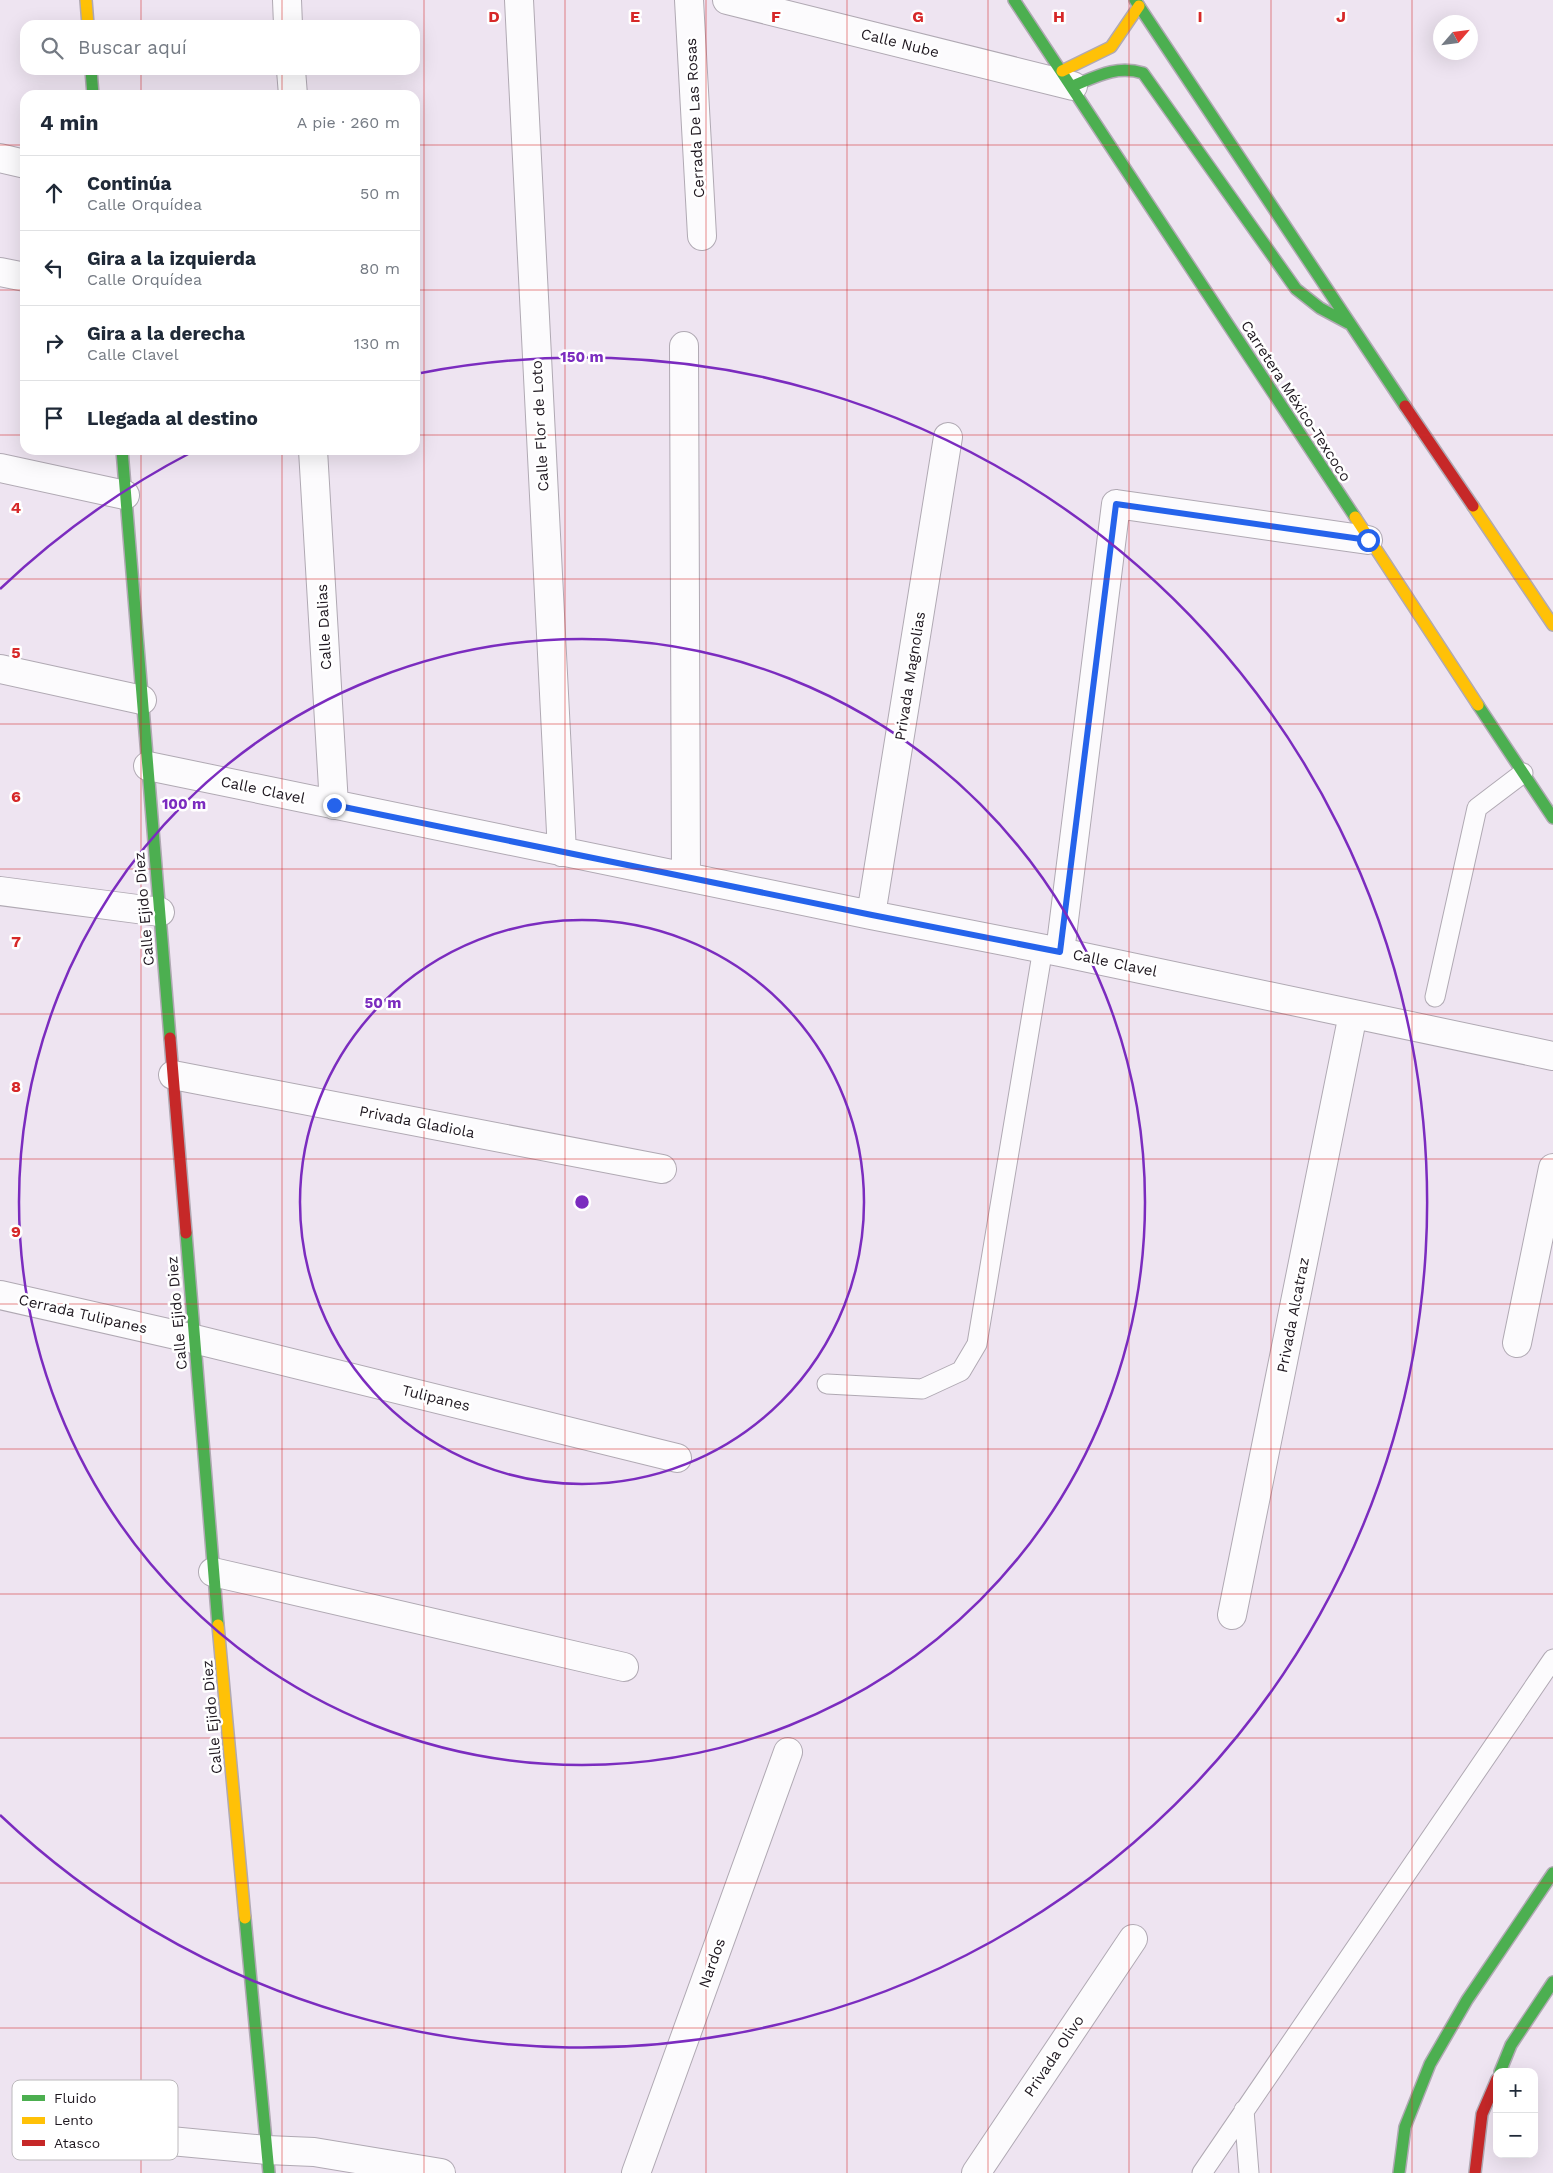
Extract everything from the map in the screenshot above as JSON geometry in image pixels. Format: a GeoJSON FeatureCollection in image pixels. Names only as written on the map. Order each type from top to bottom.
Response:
{"type":"FeatureCollection","features":[{"type":"Feature","properties":{"kind":"main road"},"geometry":{"type":"LineString","coordinates":[[86,0],[88,20]]}},
{"type":"Feature","properties":{"kind":"main road","name":"Carretera México-Texcoco"},"geometry":{"type":"LineString","coordinates":[[1014,0],[1068,78],[1368,540],[1553,818]]}},
{"type":"Feature","properties":{"kind":"main road"},"geometry":{"type":"LineString","coordinates":[[1068,78],[1111,47],[1137,3],[1349,324],[1553,624]]}},
{"type":"Feature","properties":{"kind":"main road"},"geometry":{"type":"LineString","coordinates":[[1068,78],[1122,68],[1132,68],[1143,74],[1296,289],[1325,313],[1349,324]]}},
{"type":"Feature","properties":{"kind":"main road"},"geometry":{"type":"LineString","coordinates":[[91,75],[93,90]]}},
{"type":"Feature","properties":{"kind":"main road","name":"Calle Ejido Diez"},"geometry":{"type":"LineString","coordinates":[[122,455],[213,1572],[268,2161]]}},
{"type":"Feature","properties":{"kind":"main road"},"geometry":{"type":"LineString","coordinates":[[1399,2173],[1405,2127],[1430,2064],[1467,2000],[1553,1873]]}},
{"type":"Feature","properties":{"kind":"main road"},"geometry":{"type":"LineString","coordinates":[[1502,2068],[1511,2045],[1553,1982]]}},
{"type":"Feature","properties":{"kind":"main road"},"geometry":{"type":"LineString","coordinates":[[1475,2173],[1482,2114],[1493,2088]]}},
{"type":"Feature","properties":{"kind":"street"},"geometry":{"type":"LineString","coordinates":[[287,0],[288,20]]}},
{"type":"Feature","properties":{"kind":"street","name":"Calle Flor de Loto"},"geometry":{"type":"LineString","coordinates":[[519,0],[562,852]]}},
{"type":"Feature","properties":{"kind":"street","name":"Cerrada De Las Rosas"},"geometry":{"type":"LineString","coordinates":[[689,0],[702,236]]}},
{"type":"Feature","properties":{"kind":"street","name":"Calle Nube"},"geometry":{"type":"LineString","coordinates":[[727,0],[1068,78]]}},
{"type":"Feature","properties":{"kind":"street"},"geometry":{"type":"LineString","coordinates":[[291,75],[292,90]]}},
{"type":"Feature","properties":{"kind":"street"},"geometry":{"type":"LineString","coordinates":[[0,158],[20,163]]}},
{"type":"Feature","properties":{"kind":"street"},"geometry":{"type":"LineString","coordinates":[[0,272],[20,276]]}},
{"type":"Feature","properties":{"kind":"street"},"geometry":{"type":"LineString","coordinates":[[684,346],[686,877]]}},
{"type":"Feature","properties":{"kind":"street","name":"Privada Magnolias"},"geometry":{"type":"LineString","coordinates":[[872,915],[948,437]]}},
{"type":"Feature","properties":{"kind":"street","name":"Calle Dalias"},"geometry":{"type":"LineString","coordinates":[[313,455],[334,805]]}},
{"type":"Feature","properties":{"kind":"street"},"geometry":{"type":"LineString","coordinates":[[0,468],[125,495]]}},
{"type":"Feature","properties":{"kind":"street"},"geometry":{"type":"LineString","coordinates":[[1052,950],[1116,504],[1368,540]]}},
{"type":"Feature","properties":{"kind":"street"},"geometry":{"type":"LineString","coordinates":[[0,669],[142,700]]}},
{"type":"Feature","properties":{"kind":"street","name":"Calle Clavel"},"geometry":{"type":"LineString","coordinates":[[148,766],[562,852],[1052,950],[1553,1056]]}},
{"type":"Feature","properties":{"kind":"street"},"geometry":{"type":"LineString","coordinates":[[0,891],[160,912]]}},
{"type":"Feature","properties":{"kind":"street","name":"Privada Alcatraz"},"geometry":{"type":"LineString","coordinates":[[1232,1615],[1354,1014]]}},
{"type":"Feature","properties":{"kind":"street","name":"Privada Gladiola"},"geometry":{"type":"LineString","coordinates":[[173,1075],[662,1169]]}},
{"type":"Feature","properties":{"kind":"street"},"geometry":{"type":"LineString","coordinates":[[1517,1342],[1553,1168]]}},
{"type":"Feature","properties":{"kind":"street","name":"Cerrada Tulipanes"},"geometry":{"type":"LineString","coordinates":[[0,1295],[194,1339]]}},
{"type":"Feature","properties":{"kind":"street","name":"Tulipanes"},"geometry":{"type":"LineString","coordinates":[[194,1339],[677,1458]]}},
{"type":"Feature","properties":{"kind":"street"},"geometry":{"type":"LineString","coordinates":[[213,1572],[624,1667]]}},
{"type":"Feature","properties":{"kind":"street","name":"Nardos"},"geometry":{"type":"LineString","coordinates":[[636,2173],[788,1752]]}},
{"type":"Feature","properties":{"kind":"street","name":"Privada Olivo"},"geometry":{"type":"LineString","coordinates":[[976,2173],[1133,1939]]}},
{"type":"Feature","properties":{"kind":"street"},"geometry":{"type":"LineString","coordinates":[[178,2146],[268,2161],[314,2152],[441,2173]]}},
{"type":"Feature","properties":{"kind":"lane"},"geometry":{"type":"LineString","coordinates":[[1435,997],[1477,808],[1523,774]]}},
{"type":"Feature","properties":{"kind":"lane"},"geometry":{"type":"LineString","coordinates":[[827,1384],[922,1389],[961,1371],[977,1344],[1052,950]]}},
{"type":"Feature","properties":{"kind":"lane"},"geometry":{"type":"LineString","coordinates":[[1202,2173],[1553,1659]]}},
{"type":"Feature","properties":{"kind":"lane"},"geometry":{"type":"LineString","coordinates":[[1244,2110],[1249,2173]]}},
{"type":"Feature","properties":{"kind":"traffic: fast"},"geometry":{"type":"LineString","coordinates":[[1014,0],[1355,517]]}},
{"type":"Feature","properties":{"kind":"traffic: fast"},"geometry":{"type":"LineString","coordinates":[[1135,0],[1405,406]]}},
{"type":"Feature","properties":{"kind":"traffic: fast"},"geometry":{"type":"LineString","coordinates":[[1073,86],[1099,75],[1116,71],[1124,70],[1143,73],[1296,289],[1320,308],[1348,323]]}},
{"type":"Feature","properties":{"kind":"traffic: fast"},"geometry":{"type":"LineString","coordinates":[[91,75],[93,90]]}},
{"type":"Feature","properties":{"kind":"traffic: fast"},"geometry":{"type":"LineString","coordinates":[[122,455],[170,1038]]}},
{"type":"Feature","properties":{"kind":"traffic: fast"},"geometry":{"type":"LineString","coordinates":[[1478,705],[1553,818]]}},
{"type":"Feature","properties":{"kind":"traffic: fast"},"geometry":{"type":"LineString","coordinates":[[186,1233],[218,1625]]}},
{"type":"Feature","properties":{"kind":"traffic: fast"},"geometry":{"type":"LineString","coordinates":[[1399,2173],[1405,2127],[1430,2064],[1467,2000],[1553,1873]]}},
{"type":"Feature","properties":{"kind":"traffic: fast"},"geometry":{"type":"LineString","coordinates":[[245,1918],[269,2173]]}},
{"type":"Feature","properties":{"kind":"traffic: fast"},"geometry":{"type":"LineString","coordinates":[[1502,2068],[1511,2045],[1553,1982]]}},
{"type":"Feature","properties":{"kind":"traffic: slow"},"geometry":{"type":"LineString","coordinates":[[86,0],[88,20]]}},
{"type":"Feature","properties":{"kind":"traffic: slow"},"geometry":{"type":"LineString","coordinates":[[1062,71],[1111,47],[1139,6]]}},
{"type":"Feature","properties":{"kind":"traffic: slow"},"geometry":{"type":"LineString","coordinates":[[1473,506],[1553,625]]}},
{"type":"Feature","properties":{"kind":"traffic: slow"},"geometry":{"type":"LineString","coordinates":[[1355,517],[1478,705]]}},
{"type":"Feature","properties":{"kind":"traffic: slow"},"geometry":{"type":"LineString","coordinates":[[218,1625],[245,1918]]}},
{"type":"Feature","properties":{"kind":"traffic: jam"},"geometry":{"type":"LineString","coordinates":[[1405,406],[1473,506]]}},
{"type":"Feature","properties":{"kind":"traffic: jam"},"geometry":{"type":"LineString","coordinates":[[170,1038],[186,1233]]}},
{"type":"Feature","properties":{"kind":"traffic: jam"},"geometry":{"type":"LineString","coordinates":[[1475,2173],[1482,2114],[1493,2088]]}},
{"type":"Feature","properties":{"kind":"route"},"geometry":{"type":"LineString","coordinates":[[334,805],[1060,952],[1116,504],[1368,540]]}}]}
